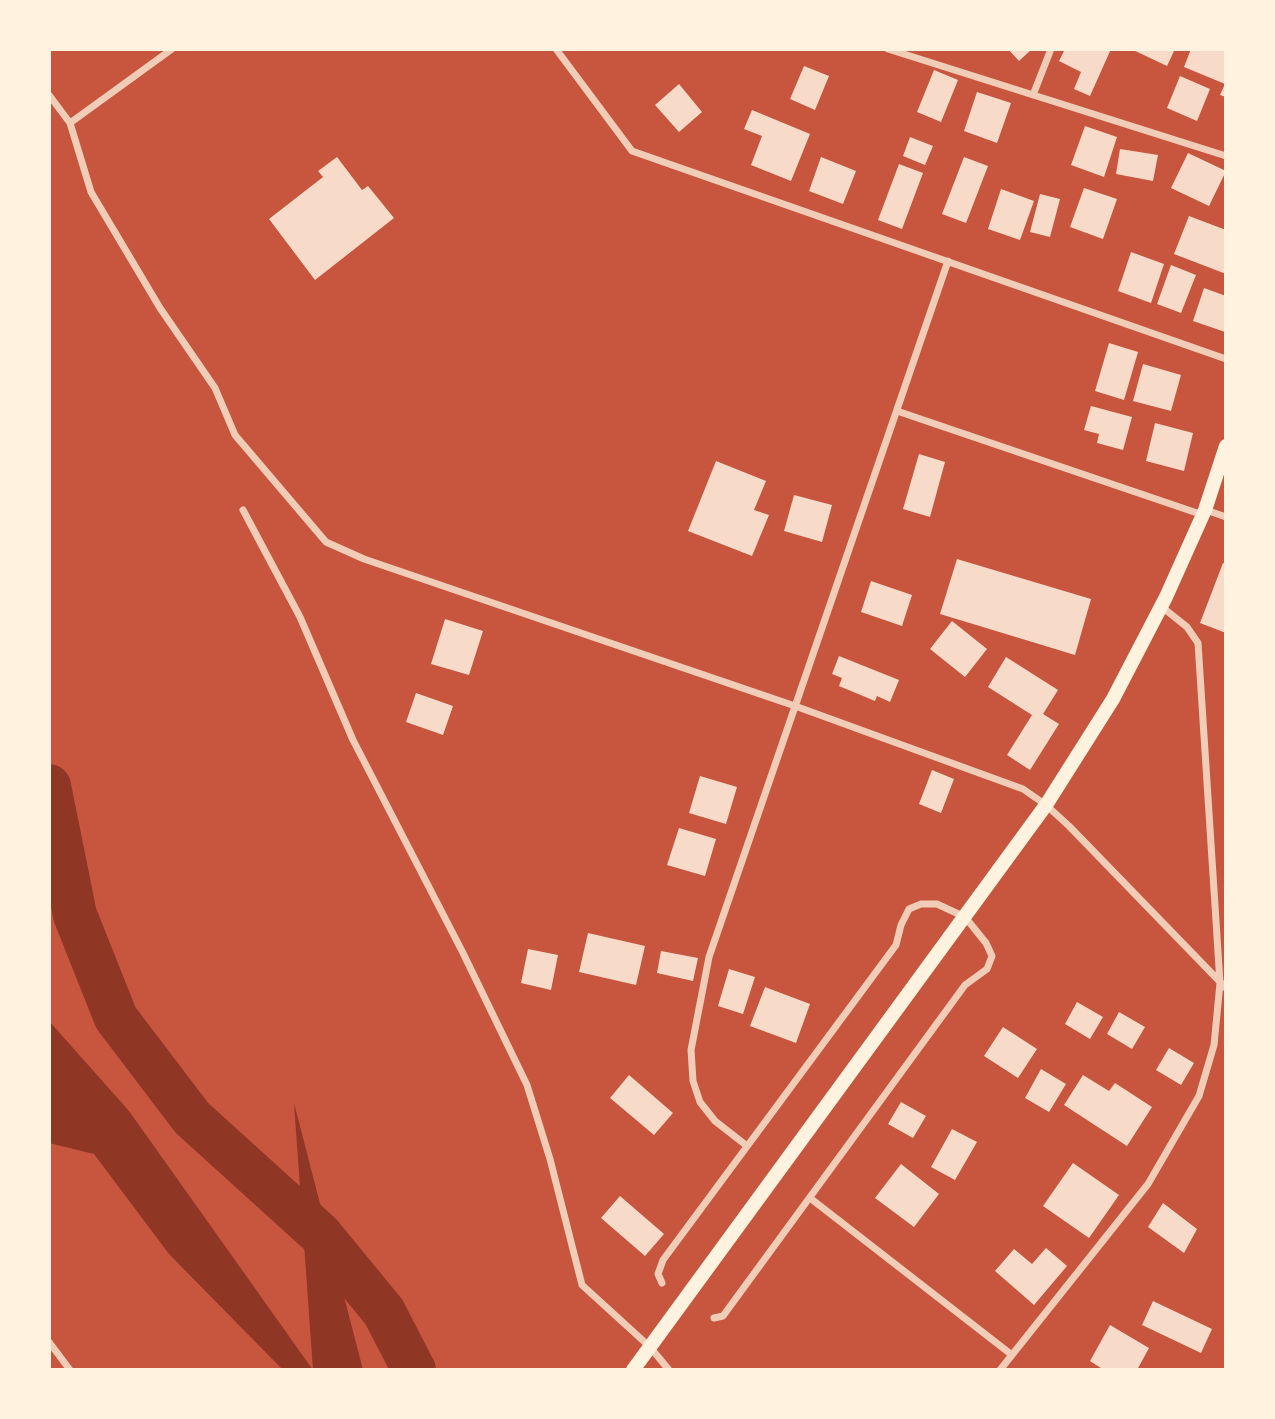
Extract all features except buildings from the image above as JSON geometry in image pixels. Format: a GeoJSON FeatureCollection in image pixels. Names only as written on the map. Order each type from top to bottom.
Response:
{"type":"FeatureCollection","features":[{"type":"Feature","properties":{"kind":"main road"},"geometry":{"type":"LineString","coordinates":[[636,1367],[1046,805],[1113,699],[1161,606],[1204,513],[1226,446]]}},
{"type":"Feature","properties":{"kind":"street"},"geometry":{"type":"LineString","coordinates":[[70,123],[172,49]]}},
{"type":"Feature","properties":{"kind":"street"},"geometry":{"type":"LineString","coordinates":[[556,49],[632,152],[1226,359]]}},
{"type":"Feature","properties":{"kind":"street"},"geometry":{"type":"LineString","coordinates":[[888,49],[1226,156]]}},
{"type":"Feature","properties":{"kind":"street"},"geometry":{"type":"LineString","coordinates":[[1033,95],[1051,49]]}},
{"type":"Feature","properties":{"kind":"street"},"geometry":{"type":"LineString","coordinates":[[49,95],[70,123],[90,192],[160,308],[215,388],[235,435],[326,542],[364,559],[795,706],[1023,789],[1069,826],[1223,985]]}},
{"type":"Feature","properties":{"kind":"street"},"geometry":{"type":"LineString","coordinates":[[747,1146],[715,1121],[700,1102],[693,1081],[691,1050],[709,957],[948,261]]}},
{"type":"Feature","properties":{"kind":"street"},"geometry":{"type":"LineString","coordinates":[[897,411],[1204,513],[1226,517]]}},
{"type":"Feature","properties":{"kind":"street"},"geometry":{"type":"LineString","coordinates":[[243,510],[300,617],[353,740],[457,941],[527,1085],[550,1159],[582,1285],[650,1347],[669,1370]]}},
{"type":"Feature","properties":{"kind":"street"},"geometry":{"type":"LineString","coordinates":[[999,1370],[1148,1184],[1199,1096],[1214,1045],[1223,985],[1199,643],[1187,627],[1161,606]]}},
{"type":"Feature","properties":{"kind":"street"},"geometry":{"type":"LineString","coordinates":[[662,1283],[658,1275],[663,1260],[896,945],[909,909],[921,904],[937,904],[965,917],[986,943],[992,957],[986,969],[965,985],[723,1316],[714,1318]]}},
{"type":"Feature","properties":{"kind":"street"},"geometry":{"type":"LineString","coordinates":[[810,1198],[1012,1355]]}},
{"type":"Feature","properties":{"kind":"street"},"geometry":{"type":"LineString","coordinates":[[49,1342],[70,1370]]}},
{"type":"Feature","properties":{"kind":"shaded area"},"geometry":{"type":"Polygon","coordinates":[[[49,1021],[129,1111],[313,1370],[283,1370],[169,1254],[94,1154],[49,1143],[49,1021]]]}},
{"type":"Feature","properties":{"kind":"shaded area"},"geometry":{"type":"Polygon","coordinates":[[[294,1103],[363,1370],[313,1370],[294,1103]]]}},
{"type":"Feature","properties":{"kind":"waterway"},"geometry":{"type":"LineString","coordinates":[[49,786],[75,915],[116,1018],[192,1118],[320,1234],[384,1312],[414,1370]]}}]}
